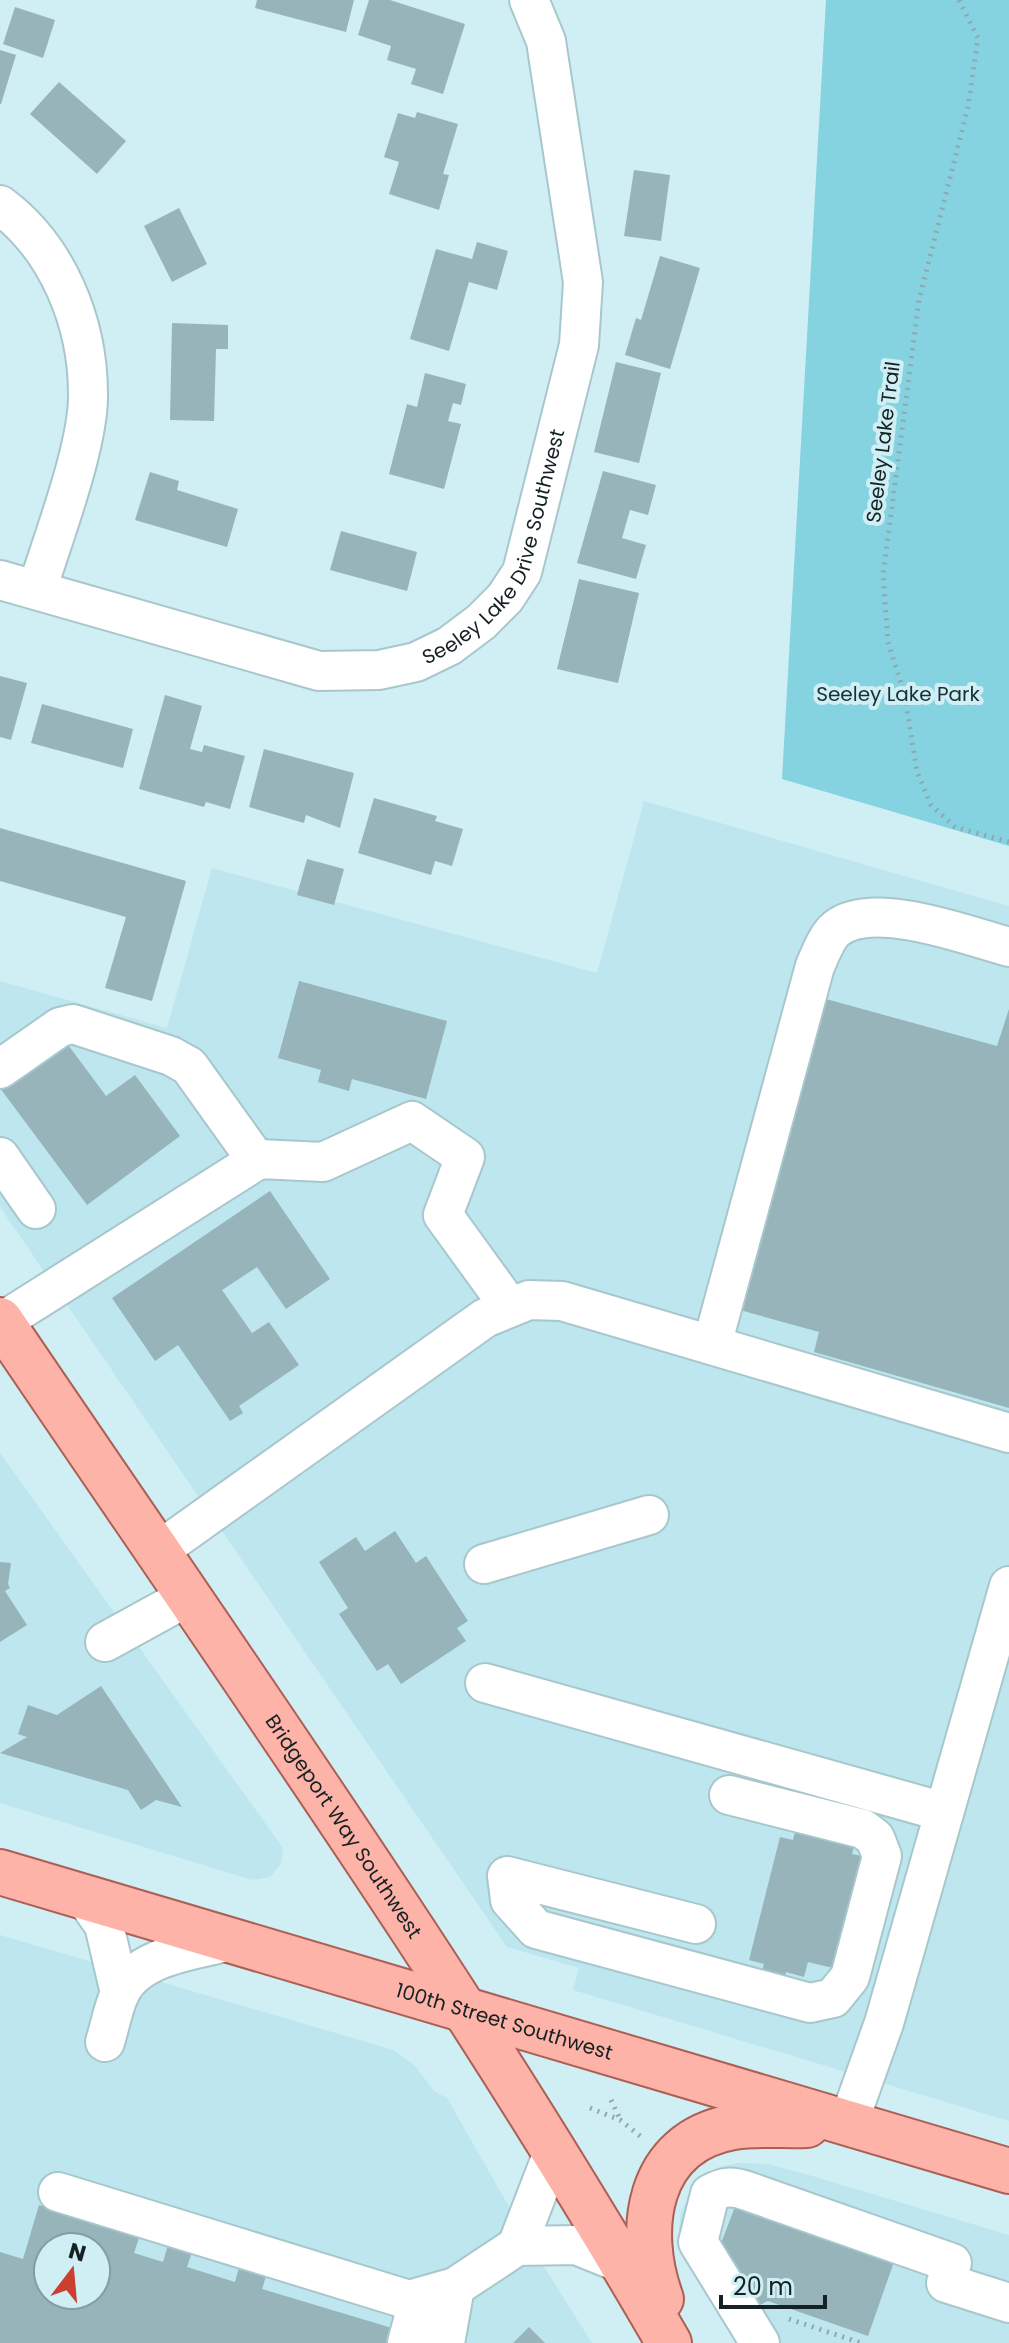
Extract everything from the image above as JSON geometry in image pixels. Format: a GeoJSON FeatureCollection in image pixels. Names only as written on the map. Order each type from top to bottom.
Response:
{"type":"FeatureCollection","features":[{"type":"Feature","properties":{"kind":"main road","name":"Bridgeport Way Southwest"},"geometry":{"type":"LineString","coordinates":[[0,1321],[468,2012],[669,2343]]}},
{"type":"Feature","properties":{"kind":"main road","name":"100th Street Southwest"},"geometry":{"type":"LineString","coordinates":[[0,1872],[1009,2171]]}},
{"type":"Feature","properties":{"kind":"main road"},"geometry":{"type":"LineString","coordinates":[[676,2343],[647,2250],[647,2224],[655,2191],[669,2166],[685,2148],[702,2137],[733,2127],[848,2124]]}},
{"type":"Feature","properties":{"kind":"street","name":"Seeley Lake Drive Southwest"},"geometry":{"type":"LineString","coordinates":[[0,580],[319,671],[379,670],[416,662],[449,646],[505,598],[522,572],[568,390],[579,345],[583,282],[546,41],[529,0]]}},
{"type":"Feature","properties":{"kind":"street"},"geometry":{"type":"LineString","coordinates":[[0,205],[16,217],[44,249],[64,285],[83,338],[89,396],[77,456],[37,590]]}},
{"type":"Feature","properties":{"kind":"street"},"geometry":{"type":"LineString","coordinates":[[712,1345],[815,966],[835,929],[858,919],[893,918],[1009,947]]}},
{"type":"Feature","properties":{"kind":"street"},"geometry":{"type":"LineString","coordinates":[[0,1069],[60,1027],[73,1024],[171,1056],[189,1066],[257,1161]]}},
{"type":"Feature","properties":{"kind":"street"},"geometry":{"type":"LineString","coordinates":[[0,1321],[257,1161],[323,1162],[412,1121],[465,1157],[443,1215],[509,1306]]}},
{"type":"Feature","properties":{"kind":"street"},"geometry":{"type":"LineString","coordinates":[[0,1157],[36,1209]]}},
{"type":"Feature","properties":{"kind":"street"},"geometry":{"type":"LineString","coordinates":[[157,1552],[485,1318],[529,1300],[562,1301],[1009,1433]]}},
{"type":"Feature","properties":{"kind":"street"},"geometry":{"type":"LineString","coordinates":[[484,1564],[649,1515]]}},
{"type":"Feature","properties":{"kind":"street"},"geometry":{"type":"LineString","coordinates":[[848,2124],[884,2023],[1009,1586]]}},
{"type":"Feature","properties":{"kind":"street"},"geometry":{"type":"LineString","coordinates":[[105,1642],[187,1597]]}},
{"type":"Feature","properties":{"kind":"street"},"geometry":{"type":"LineString","coordinates":[[485,1683],[944,1812]]}},
{"type":"Feature","properties":{"kind":"street"},"geometry":{"type":"LineString","coordinates":[[696,1924],[507,1876],[510,1900],[536,1929],[810,2003],[833,1998],[850,1977],[882,1856],[875,1838],[863,1829],[729,1795]]}},
{"type":"Feature","properties":{"kind":"street"},"geometry":{"type":"LineString","coordinates":[[85,1898],[104,1925],[120,1993]]}},
{"type":"Feature","properties":{"kind":"street"},"geometry":{"type":"LineString","coordinates":[[105,2042],[120,1993],[140,1971],[157,1961],[230,1941]]}},
{"type":"Feature","properties":{"kind":"street"},"geometry":{"type":"LineString","coordinates":[[517,2246],[554,2150]]}},
{"type":"Feature","properties":{"kind":"street"},"geometry":{"type":"LineString","coordinates":[[770,2329],[698,2242],[710,2194],[720,2188],[732,2186],[747,2191],[949,2273],[1009,2303]]}},
{"type":"Feature","properties":{"kind":"street"},"geometry":{"type":"LineString","coordinates":[[58,2192],[409,2300],[437,2293],[517,2246],[576,2245],[623,2264]]}},
{"type":"Feature","properties":{"kind":"street"},"geometry":{"type":"LineString","coordinates":[[407,2343],[437,2293]]}},
{"type":"Feature","properties":{"kind":"street"},"geometry":{"type":"LineString","coordinates":[[437,2293],[445,2343]]}},
{"type":"Feature","properties":{"kind":"path","name":"Seeley Lake Trail"},"geometry":{"type":"LineString","coordinates":[[959,0],[978,38],[968,107],[919,300],[883,575],[888,642],[905,696],[917,772],[931,805],[955,827],[1009,842]]}},
{"type":"Feature","properties":{"kind":"path"},"geometry":{"type":"LineString","coordinates":[[611,2100],[622,2122]]}},
{"type":"Feature","properties":{"kind":"path"},"geometry":{"type":"LineString","coordinates":[[590,2108],[622,2122],[648,2143]]}},
{"type":"Feature","properties":{"kind":"path"},"geometry":{"type":"LineString","coordinates":[[770,2329],[861,2343]]}},
{"type":"Feature","properties":{"kind":"shaded area"},"geometry":{"type":"Polygon","coordinates":[[[644,801],[1009,906],[1009,2121],[573,1990],[579,1968],[507,1947],[0,1207],[0,981],[167,1028],[212,868],[597,973],[644,801]]]}},
{"type":"Feature","properties":{"kind":"shaded area"},"geometry":{"type":"Polygon","coordinates":[[[0,1453],[283,1848],[281,1864],[270,1877],[252,1880],[0,1803],[0,1453]]]}},
{"type":"Feature","properties":{"kind":"shaded area"},"geometry":{"type":"Polygon","coordinates":[[[0,1935],[394,2050],[415,2066],[434,2091],[447,2098],[536,2254],[592,2343],[0,2343],[0,1935]]]}},
{"type":"Feature","properties":{"kind":"shaded area"},"geometry":{"type":"Polygon","coordinates":[[[737,2163],[768,2164],[1009,2235],[1009,2343],[741,2343],[688,2253],[679,2229],[681,2211],[699,2180],[719,2167],[737,2163]]]}},
{"type":"Feature","properties":{"kind":"green space","name":"Seeley Lake Park"},"geometry":{"type":"Polygon","coordinates":[[[826,0],[1009,0],[1009,846],[782,779],[826,0]]]}},
{"type":"Feature","properties":{"kind":"building"},"geometry":{"type":"Polygon","coordinates":[[[257,0],[354,0],[346,32],[255,8],[257,0]]]}},
{"type":"Feature","properties":{"kind":"building"},"geometry":{"type":"Polygon","coordinates":[[[369,0],[390,0],[465,24],[443,94],[411,84],[416,69],[387,60],[391,46],[358,35],[369,0]]]}},
{"type":"Feature","properties":{"kind":"building"},"geometry":{"type":"Polygon","coordinates":[[[15,7],[55,20],[43,58],[3,44],[15,7]]]}},
{"type":"Feature","properties":{"kind":"building"},"geometry":{"type":"Polygon","coordinates":[[[0,50],[16,55],[1,104],[0,104],[0,50]]]}},
{"type":"Feature","properties":{"kind":"building"},"geometry":{"type":"Polygon","coordinates":[[[59,82],[126,141],[97,174],[30,114],[59,82]]]}},
{"type":"Feature","properties":{"kind":"building"},"geometry":{"type":"Polygon","coordinates":[[[417,112],[458,124],[443,174],[449,175],[439,210],[389,194],[399,162],[384,157],[398,113],[415,118],[417,112]]]}},
{"type":"Feature","properties":{"kind":"building"},"geometry":{"type":"Polygon","coordinates":[[[634,170],[670,175],[661,241],[624,236],[634,170]]]}},
{"type":"Feature","properties":{"kind":"building"},"geometry":{"type":"Polygon","coordinates":[[[179,208],[207,264],[172,282],[144,226],[179,208]]]}},
{"type":"Feature","properties":{"kind":"building"},"geometry":{"type":"Polygon","coordinates":[[[477,242],[508,251],[497,290],[469,282],[449,351],[410,339],[436,249],[472,259],[477,242]]]}},
{"type":"Feature","properties":{"kind":"building"},"geometry":{"type":"Polygon","coordinates":[[[660,256],[700,268],[670,369],[625,355],[636,318],[641,320],[660,256]]]}},
{"type":"Feature","properties":{"kind":"building"},"geometry":{"type":"Polygon","coordinates":[[[172,323],[228,325],[228,349],[216,349],[214,421],[170,420],[172,323]]]}},
{"type":"Feature","properties":{"kind":"building"},"geometry":{"type":"Polygon","coordinates":[[[616,362],[661,373],[639,463],[594,452],[616,362]]]}},
{"type":"Feature","properties":{"kind":"building"},"geometry":{"type":"Polygon","coordinates":[[[425,373],[466,384],[461,405],[453,403],[448,421],[461,424],[444,489],[389,474],[407,404],[417,407],[425,373]]]}},
{"type":"Feature","properties":{"kind":"building"},"geometry":{"type":"Polygon","coordinates":[[[603,471],[656,485],[648,515],[630,510],[622,538],[646,545],[636,579],[577,563],[603,471]]]}},
{"type":"Feature","properties":{"kind":"building"},"geometry":{"type":"Polygon","coordinates":[[[150,472],[179,481],[177,490],[238,509],[227,547],[135,520],[150,472]]]}},
{"type":"Feature","properties":{"kind":"building"},"geometry":{"type":"Polygon","coordinates":[[[341,531],[417,552],[407,591],[330,570],[341,531]]]}},
{"type":"Feature","properties":{"kind":"building"},"geometry":{"type":"Polygon","coordinates":[[[579,579],[639,593],[618,683],[557,669],[579,579]]]}},
{"type":"Feature","properties":{"kind":"building"},"geometry":{"type":"Polygon","coordinates":[[[0,676],[27,683],[11,740],[0,737],[0,676]]]}},
{"type":"Feature","properties":{"kind":"building"},"geometry":{"type":"Polygon","coordinates":[[[165,695],[202,706],[190,749],[202,752],[204,745],[245,756],[230,809],[206,802],[204,807],[139,789],[165,695]]]}},
{"type":"Feature","properties":{"kind":"building"},"geometry":{"type":"Polygon","coordinates":[[[42,704],[133,729],[123,768],[31,743],[42,704]]]}},
{"type":"Feature","properties":{"kind":"building"},"geometry":{"type":"Polygon","coordinates":[[[264,749],[354,773],[340,828],[306,815],[304,823],[249,807],[264,749]]]}},
{"type":"Feature","properties":{"kind":"building"},"geometry":{"type":"Polygon","coordinates":[[[374,798],[437,816],[435,821],[463,829],[452,866],[435,861],[431,875],[358,853],[374,798]]]}},
{"type":"Feature","properties":{"kind":"building"},"geometry":{"type":"Polygon","coordinates":[[[0,828],[186,881],[152,1001],[105,988],[126,917],[0,881],[0,828]]]}},
{"type":"Feature","properties":{"kind":"building"},"geometry":{"type":"Polygon","coordinates":[[[307,859],[344,869],[334,905],[297,895],[307,859]]]}},
{"type":"Feature","properties":{"kind":"building"},"geometry":{"type":"Polygon","coordinates":[[[299,981],[447,1021],[426,1099],[352,1079],[349,1091],[318,1082],[321,1070],[278,1058],[299,981]]]}},
{"type":"Feature","properties":{"kind":"building"},"geometry":{"type":"Polygon","coordinates":[[[826,999],[997,1046],[1009,1009],[1009,1408],[814,1352],[819,1332],[740,1310],[826,999]]]}},
{"type":"Feature","properties":{"kind":"building"},"geometry":{"type":"Polygon","coordinates":[[[63,1038],[106,1096],[135,1075],[180,1136],[87,1205],[0,1088],[63,1038]]]}},
{"type":"Feature","properties":{"kind":"building"},"geometry":{"type":"Polygon","coordinates":[[[270,1191],[330,1279],[286,1309],[257,1267],[222,1290],[252,1333],[269,1322],[299,1365],[239,1406],[243,1413],[230,1421],[178,1345],[155,1361],[112,1298],[270,1191]]]}},
{"type":"Feature","properties":{"kind":"building"},"geometry":{"type":"Polygon","coordinates":[[[395,1531],[416,1563],[426,1556],[468,1621],[457,1628],[466,1641],[401,1684],[388,1664],[377,1671],[339,1614],[348,1608],[319,1562],[356,1537],[365,1551],[395,1531]]]}},
{"type":"Feature","properties":{"kind":"building"},"geometry":{"type":"Polygon","coordinates":[[[0,1562],[11,1563],[10,1588],[5,1591],[27,1625],[0,1642],[0,1562]]]}},
{"type":"Feature","properties":{"kind":"building"},"geometry":{"type":"Polygon","coordinates":[[[101,1686],[182,1807],[156,1800],[141,1810],[128,1790],[0,1753],[27,1737],[18,1734],[28,1705],[57,1715],[101,1686]]]}},
{"type":"Feature","properties":{"kind":"building"},"geometry":{"type":"Polygon","coordinates":[[[798,1820],[856,1839],[852,1854],[866,1857],[847,1931],[842,1930],[833,1968],[808,1962],[804,1977],[786,1972],[783,1984],[760,1978],[764,1964],[749,1960],[780,1837],[793,1840],[798,1820]]]}},
{"type":"Feature","properties":{"kind":"building"},"geometry":{"type":"Polygon","coordinates":[[[738,2199],[896,2256],[868,2336],[768,2301],[751,2309],[718,2251],[738,2199]]]}},
{"type":"Feature","properties":{"kind":"building"},"geometry":{"type":"Polygon","coordinates":[[[39,2205],[140,2235],[134,2253],[163,2262],[168,2245],[192,2252],[187,2267],[235,2282],[240,2264],[267,2273],[262,2289],[392,2328],[387,2343],[0,2343],[0,2252],[23,2259],[39,2205]]]}},
{"type":"Feature","properties":{"kind":"building"},"geometry":{"type":"Polygon","coordinates":[[[529,2327],[545,2343],[513,2343],[529,2327]]]}}]}
